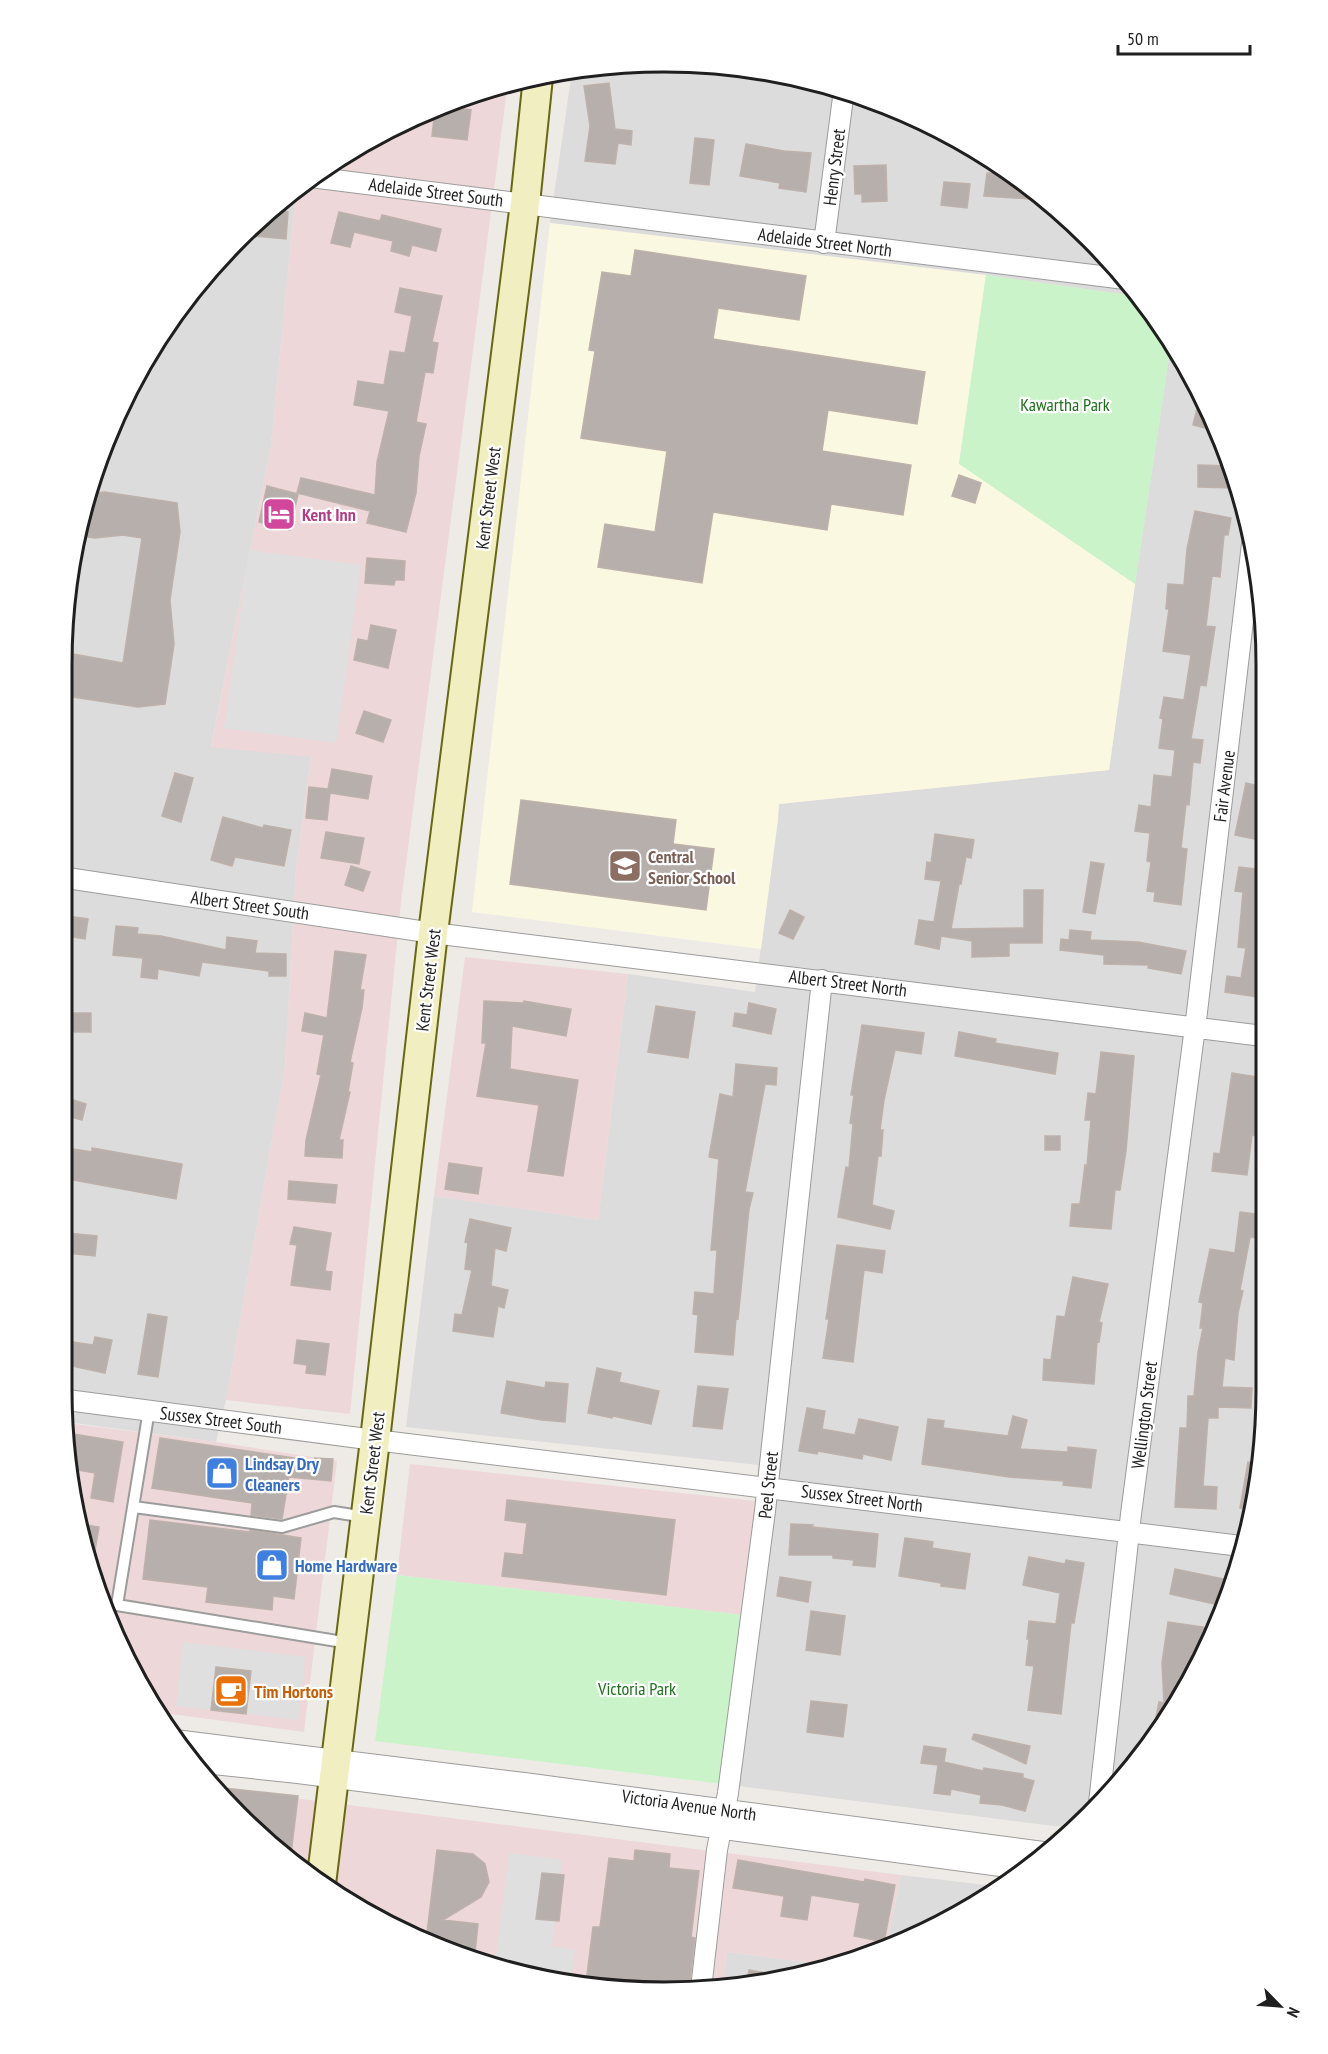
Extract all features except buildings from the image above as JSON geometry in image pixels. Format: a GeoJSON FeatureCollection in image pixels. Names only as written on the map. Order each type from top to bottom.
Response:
{"type":"FeatureCollection","features":[{"type":"Feature","properties":{"kind":"main road","name":"Kent Street West"},"geometry":{"type":"LineString","coordinates":[[322,1873],[433,933],[525,203],[537,86]]}},
{"type":"Feature","properties":{"kind":"street","name":"Henry Street"},"geometry":{"type":"LineString","coordinates":[[824,243],[843,100]]}},
{"type":"Feature","properties":{"kind":"street","name":"Adelaide Street South"},"geometry":{"type":"LineString","coordinates":[[325,179],[525,203]]}},
{"type":"Feature","properties":{"kind":"street","name":"Adelaide Street North"},"geometry":{"type":"LineString","coordinates":[[525,203],[824,243],[1112,277]]}},
{"type":"Feature","properties":{"kind":"street","name":"Fair Avenue"},"geometry":{"type":"LineString","coordinates":[[1196,1028],[1249,572]]}},
{"type":"Feature","properties":{"kind":"street","name":"Albert Street South"},"geometry":{"type":"LineString","coordinates":[[72,879],[433,933]]}},
{"type":"Feature","properties":{"kind":"street","name":"Albert Street North"},"geometry":{"type":"LineString","coordinates":[[433,933],[1256,1035]]}},
{"type":"Feature","properties":{"kind":"street","name":"Peel Street"},"geometry":{"type":"LineString","coordinates":[[702,1981],[717,1850],[725,1809],[767,1487],[822,980]]}},
{"type":"Feature","properties":{"kind":"street","name":"Wellington Street"},"geometry":{"type":"LineString","coordinates":[[1101,1789],[1130,1531],[1196,1028]]}},
{"type":"Feature","properties":{"kind":"street","name":"Sussex Street South"},"geometry":{"type":"LineString","coordinates":[[72,1401],[375,1440]]}},
{"type":"Feature","properties":{"kind":"street","name":"Sussex Street North"},"geometry":{"type":"LineString","coordinates":[[375,1440],[1235,1545]]}},
{"type":"Feature","properties":{"kind":"street"},"geometry":{"type":"LineString","coordinates":[[189,1742],[334,1768]]}},
{"type":"Feature","properties":{"kind":"street"},"geometry":{"type":"LineString","coordinates":[[204,1762],[334,1768]]}},
{"type":"Feature","properties":{"kind":"street","name":"Victoria Avenue North"},"geometry":{"type":"LineString","coordinates":[[334,1768],[725,1809],[1014,1867]]}},
{"type":"Feature","properties":{"kind":"street","name":"Victoria Avenue North"},"geometry":{"type":"LineString","coordinates":[[334,1768],[722,1829],[1034,1851]]}},
{"type":"Feature","properties":{"kind":"lane"},"geometry":{"type":"LineString","coordinates":[[149,1410],[117,1605],[350,1643]]}},
{"type":"Feature","properties":{"kind":"lane"},"geometry":{"type":"LineString","coordinates":[[134,1507],[282,1527],[334,1512],[365,1517]]}},
{"type":"Feature","properties":{"kind":"shaded area"},"geometry":{"type":"Polygon","coordinates":[[[664,72],[741,77],[779,83],[854,103],[891,117],[960,151],[1024,194],[1054,219],[1083,245],[1126,295],[986,275],[550,223],[571,80],[625,73],[664,72]]]}},
{"type":"Feature","properties":{"kind":"shaded area"},"geometry":{"type":"Polygon","coordinates":[[[507,93],[401,902],[350,1414],[226,1400],[285,1066],[296,869],[311,757],[211,747],[271,445],[295,202],[335,172],[402,133],[437,117],[507,93]]]}},
{"type":"Feature","properties":{"kind":"shaded area"},"geometry":{"type":"Polygon","coordinates":[[[295,202],[271,445],[211,746],[311,756],[296,869],[285,1066],[226,1400],[216,1442],[73,1423],[73,625],[83,549],[92,511],[103,474],[133,402],[151,368],[194,304],[245,245],[295,202]]]}},
{"type":"Feature","properties":{"kind":"shaded area"},"geometry":{"type":"Polygon","coordinates":[[[550,223],[986,275],[959,463],[1135,584],[1109,770],[779,804],[761,949],[472,912],[550,223]]]}},
{"type":"Feature","properties":{"kind":"shaded area"},"geometry":{"type":"Polygon","coordinates":[[[1169,356],[1195,402],[1225,474],[1245,549],[1255,625],[1255,1429],[1245,1505],[1225,1580],[1195,1652],[1156,1719],[1109,1780],[1063,1827],[723,1784],[758,1465],[406,1427],[434,1196],[598,1220],[628,974],[755,992],[778,819],[778,804],[1109,770],[1169,356]]]}},
{"type":"Feature","properties":{"kind":"shaded area"},"geometry":{"type":"Polygon","coordinates":[[[249,550],[361,565],[336,743],[224,728],[249,550]]]}},
{"type":"Feature","properties":{"kind":"shaded area"},"geometry":{"type":"Polygon","coordinates":[[[465,957],[628,974],[598,1220],[434,1196],[465,957]]]}},
{"type":"Feature","properties":{"kind":"shaded area"},"geometry":{"type":"Polygon","coordinates":[[[73,1424],[216,1442],[337,1461],[304,1732],[169,1714],[133,1652],[103,1580],[83,1505],[73,1424]]]}},
{"type":"Feature","properties":{"kind":"shaded area"},"geometry":{"type":"Polygon","coordinates":[[[410,1464],[755,1501],[743,1615],[397,1575],[410,1464]]]}},
{"type":"Feature","properties":{"kind":"shaded area"},"geometry":{"type":"Polygon","coordinates":[[[183,1642],[305,1657],[298,1720],[246,1714],[216,1667],[211,1710],[176,1706],[183,1642]]]}},
{"type":"Feature","properties":{"kind":"shaded area"},"geometry":{"type":"Polygon","coordinates":[[[228,1790],[901,1875],[888,1938],[813,1963],[727,1952],[724,1979],[664,1982],[625,1981],[549,1971],[474,1951],[402,1921],[335,1882],[274,1835],[228,1790]]]}},
{"type":"Feature","properties":{"kind":"shaded area"},"geometry":{"type":"Polygon","coordinates":[[[509,1853],[562,1860],[552,1946],[575,1950],[572,1975],[496,1958],[509,1853]]]}},
{"type":"Feature","properties":{"kind":"shaded area"},"geometry":{"type":"Polygon","coordinates":[[[901,1875],[988,1885],[960,1903],[888,1938],[901,1875]]]}},
{"type":"Feature","properties":{"kind":"shaded area"},"geometry":{"type":"Polygon","coordinates":[[[727,1952],[813,1963],[779,1971],[724,1979],[727,1952]]]}},
{"type":"Feature","properties":{"kind":"green space","name":"Kawartha Park"},"geometry":{"type":"Polygon","coordinates":[[[986,275],[1126,295],[1169,356],[1135,584],[959,464],[986,275]]]}},
{"type":"Feature","properties":{"kind":"green space","name":"Victoria Park"},"geometry":{"type":"Polygon","coordinates":[[[397,1575],[743,1615],[723,1784],[375,1741],[397,1575]]]}},
{"type":"Feature","properties":{"kind":"place","name":"Kent Inn"},"geometry":{"type":"Point","coordinates":[279,514]}},
{"type":"Feature","properties":{"kind":"place","name":"Central Senior School"},"geometry":{"type":"Point","coordinates":[625,866]}},
{"type":"Feature","properties":{"kind":"place","name":"Lindsay Dry Cleaners"},"geometry":{"type":"Point","coordinates":[222,1473]}},
{"type":"Feature","properties":{"kind":"place","name":"Home Hardware"},"geometry":{"type":"Point","coordinates":[272,1565]}},
{"type":"Feature","properties":{"kind":"place","name":"Tim Hortons"},"geometry":{"type":"Point","coordinates":[231,1691]}}]}
